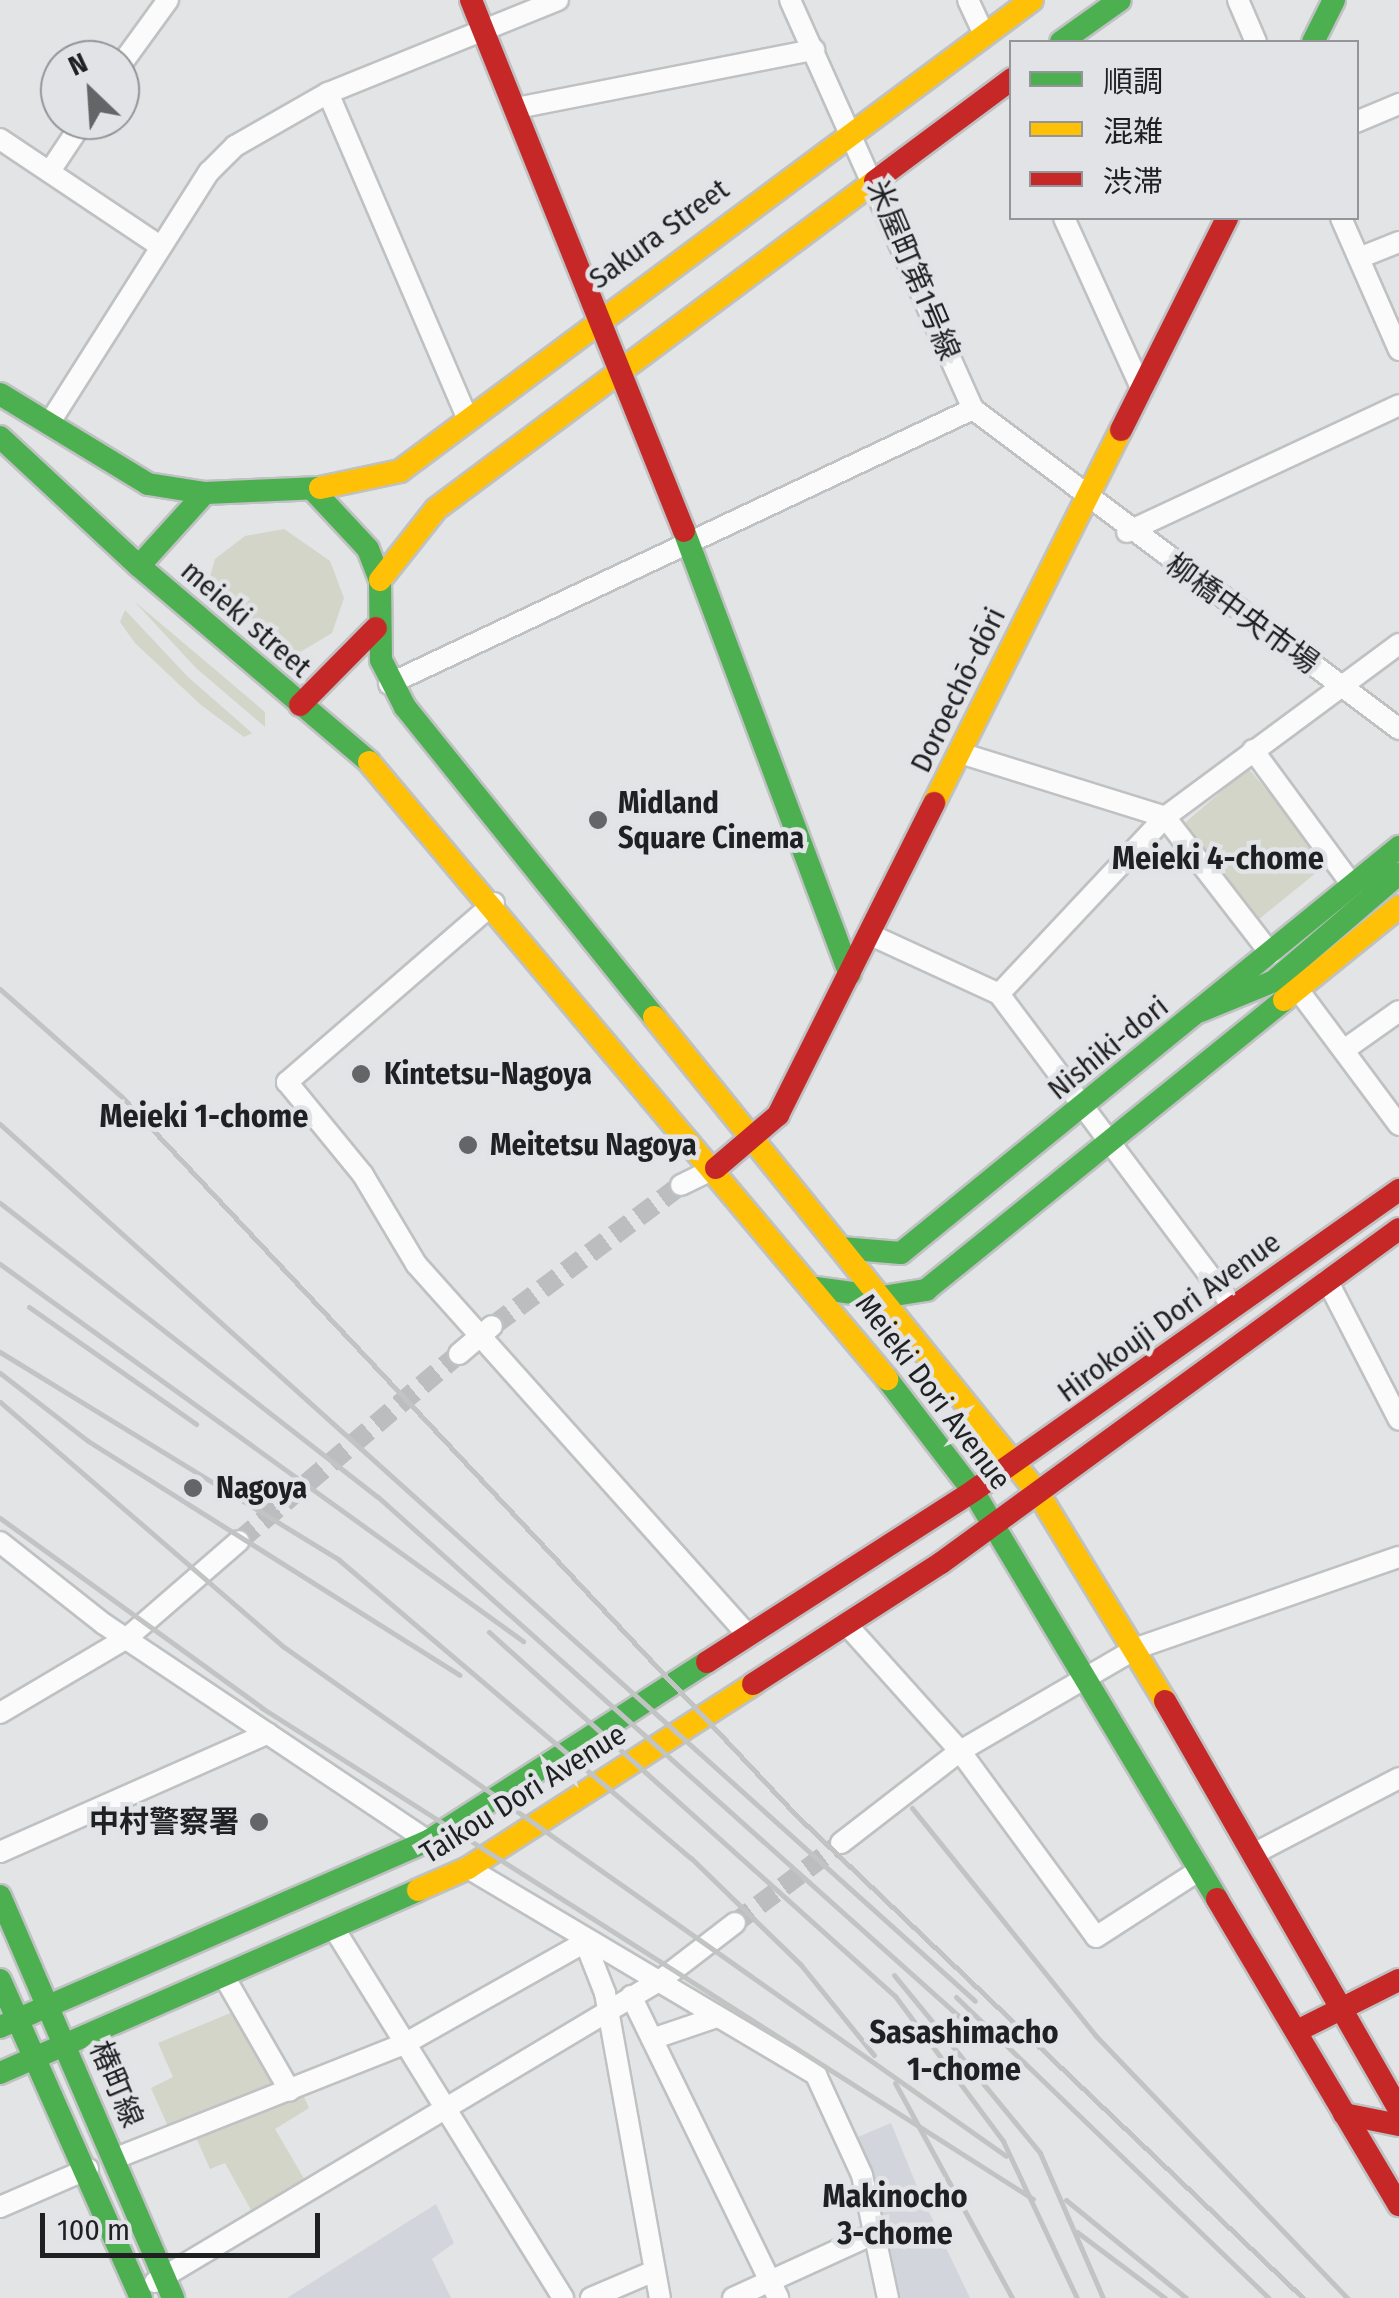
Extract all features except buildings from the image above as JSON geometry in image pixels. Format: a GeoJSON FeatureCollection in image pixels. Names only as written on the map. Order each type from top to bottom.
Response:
{"type":"FeatureCollection","features":[{"type":"Feature","properties":{"kind":"main road"},"geometry":{"type":"LineString","coordinates":[[471,0],[622,364],[850,974]]}},
{"type":"Feature","properties":{"kind":"main road","name":"Sakura Street"},"geometry":{"type":"LineString","coordinates":[[314,491],[383,481],[602,314],[1032,0]]}},
{"type":"Feature","properties":{"kind":"main road"},"geometry":{"type":"LineString","coordinates":[[1064,40],[1120,0]]}},
{"type":"Feature","properties":{"kind":"main road"},"geometry":{"type":"LineString","coordinates":[[1314,40],[1334,0]]}},
{"type":"Feature","properties":{"kind":"main road"},"geometry":{"type":"LineString","coordinates":[[380,580],[419,523],[622,364],[872,176],[1009,89]]}},
{"type":"Feature","properties":{"kind":"main road","name":"Doroechō-dōri"},"geometry":{"type":"LineString","coordinates":[[716,1168],[778,1115],[872,934],[1226,220]]}},
{"type":"Feature","properties":{"kind":"main road"},"geometry":{"type":"LineString","coordinates":[[0,394],[52,418],[148,484],[205,493],[314,491],[355,526],[380,580],[376,628]]}},
{"type":"Feature","properties":{"kind":"main road"},"geometry":{"type":"LineString","coordinates":[[0,438],[139,566],[205,493]]}},
{"type":"Feature","properties":{"kind":"main road","name":"meieki street"},"geometry":{"type":"LineString","coordinates":[[139,566],[300,705],[376,628]]}},
{"type":"Feature","properties":{"kind":"main road","name":"Meieki Dori Avenue"},"geometry":{"type":"LineString","coordinates":[[376,628],[390,684],[1038,1493],[1137,1648],[1258,1852],[1347,2006],[1399,2109]]}},
{"type":"Feature","properties":{"kind":"main road","name":"Meieki Dori Avenue"},"geometry":{"type":"LineString","coordinates":[[300,705],[356,744],[494,903],[816,1288],[972,1491],[1344,2114],[1390,2176],[1399,2205]]}},
{"type":"Feature","properties":{"kind":"main road","name":"Nishiki-dori"},"geometry":{"type":"LineString","coordinates":[[841,1248],[901,1253],[1399,847]]}},
{"type":"Feature","properties":{"kind":"main road"},"geometry":{"type":"LineString","coordinates":[[1200,1012],[1274,981],[1399,874]]}},
{"type":"Feature","properties":{"kind":"main road"},"geometry":{"type":"LineString","coordinates":[[816,1288],[882,1297],[926,1290],[1399,907]]}},
{"type":"Feature","properties":{"kind":"main road","name":"Hirokouji Dori Avenue"},"geometry":{"type":"LineString","coordinates":[[972,1491],[1399,1190]]}},
{"type":"Feature","properties":{"kind":"main road","name":"Hirokouji Dori Avenue"},"geometry":{"type":"LineString","coordinates":[[1038,1493],[1399,1229]]}},
{"type":"Feature","properties":{"kind":"main road","name":"Taikou Dori Avenue"},"geometry":{"type":"LineString","coordinates":[[9,2022],[428,1841],[972,1491]]}},
{"type":"Feature","properties":{"kind":"main road","name":"Taikou Dori Avenue"},"geometry":{"type":"LineString","coordinates":[[0,2073],[335,1930],[468,1868],[847,1625],[1038,1493]]}},
{"type":"Feature","properties":{"kind":"main road","name":"椿町線"},"geometry":{"type":"LineString","coordinates":[[0,1896],[50,2004],[169,2287]]}},
{"type":"Feature","properties":{"kind":"main road","name":"椿町線"},"geometry":{"type":"LineString","coordinates":[[0,1980],[9,2022],[36,2058],[88,2169],[136,2296]]}},
{"type":"Feature","properties":{"kind":"main road"},"geometry":{"type":"LineString","coordinates":[[1296,2031],[1390,1984]]}},
{"type":"Feature","properties":{"kind":"main road"},"geometry":{"type":"LineString","coordinates":[[1344,2114],[1399,2125]]}},
{"type":"Feature","properties":{"kind":"street"},"geometry":{"type":"LineString","coordinates":[[139,40],[168,0]]}},
{"type":"Feature","properties":{"kind":"street"},"geometry":{"type":"LineString","coordinates":[[52,418],[160,246],[236,146],[328,93],[482,25],[558,0]]}},
{"type":"Feature","properties":{"kind":"street","name":"米屋町第1号線"},"geometry":{"type":"LineString","coordinates":[[790,0],[852,130],[974,408],[1089,495]]}},
{"type":"Feature","properties":{"kind":"street"},"geometry":{"type":"LineString","coordinates":[[968,0],[984,35]]}},
{"type":"Feature","properties":{"kind":"street"},"geometry":{"type":"LineString","coordinates":[[1238,0],[1255,40]]}},
{"type":"Feature","properties":{"kind":"street"},"geometry":{"type":"LineString","coordinates":[[516,108],[814,50]]}},
{"type":"Feature","properties":{"kind":"street"},"geometry":{"type":"LineString","coordinates":[[328,93],[467,418]]}},
{"type":"Feature","properties":{"kind":"street"},"geometry":{"type":"LineString","coordinates":[[1359,121],[1399,104]]}},
{"type":"Feature","properties":{"kind":"street"},"geometry":{"type":"LineString","coordinates":[[0,140],[160,246]]}},
{"type":"Feature","properties":{"kind":"street"},"geometry":{"type":"LineString","coordinates":[[50,171],[71,140]]}},
{"type":"Feature","properties":{"kind":"street"},"geometry":{"type":"LineString","coordinates":[[1065,220],[1142,390]]}},
{"type":"Feature","properties":{"kind":"street"},"geometry":{"type":"LineString","coordinates":[[1342,220],[1399,350]]}},
{"type":"Feature","properties":{"kind":"street"},"geometry":{"type":"LineString","coordinates":[[1358,258],[1399,242]]}},
{"type":"Feature","properties":{"kind":"street"},"geometry":{"type":"LineString","coordinates":[[1128,532],[1399,405]]}},
{"type":"Feature","properties":{"kind":"street"},"geometry":{"type":"LineString","coordinates":[[390,684],[974,408]]}},
{"type":"Feature","properties":{"kind":"street","name":"柳橋中央市場"},"geometry":{"type":"LineString","coordinates":[[1089,495],[1128,532],[1399,729]]}},
{"type":"Feature","properties":{"kind":"street"},"geometry":{"type":"LineString","coordinates":[[999,994],[1165,816],[1340,683],[1399,644]]}},
{"type":"Feature","properties":{"kind":"street"},"geometry":{"type":"LineString","coordinates":[[1253,750],[1353,886]]}},
{"type":"Feature","properties":{"kind":"street"},"geometry":{"type":"LineString","coordinates":[[960,753],[1165,816],[1271,954]]}},
{"type":"Feature","properties":{"kind":"street"},"geometry":{"type":"LineString","coordinates":[[494,903],[287,1082],[363,1175],[416,1264],[489,1329],[748,1635]]}},
{"type":"Feature","properties":{"kind":"street"},"geometry":{"type":"LineString","coordinates":[[872,934],[999,994],[1234,1308]]}},
{"type":"Feature","properties":{"kind":"street"},"geometry":{"type":"LineString","coordinates":[[1299,991],[1399,1125]]}},
{"type":"Feature","properties":{"kind":"street"},"geometry":{"type":"LineString","coordinates":[[1344,1050],[1399,1011]]}},
{"type":"Feature","properties":{"kind":"street"},"geometry":{"type":"LineString","coordinates":[[681,1185],[716,1168]]}},
{"type":"Feature","properties":{"kind":"street"},"geometry":{"type":"LineString","coordinates":[[1326,1280],[1397,1411]]}},
{"type":"Feature","properties":{"kind":"street"},"geometry":{"type":"LineString","coordinates":[[459,1354],[489,1329]]}},
{"type":"Feature","properties":{"kind":"street"},"geometry":{"type":"LineString","coordinates":[[0,1714],[127,1638],[239,1541]]}},
{"type":"Feature","properties":{"kind":"street"},"geometry":{"type":"LineString","coordinates":[[0,1542],[127,1638],[428,1841]]}},
{"type":"Feature","properties":{"kind":"street"},"geometry":{"type":"LineString","coordinates":[[841,1843],[960,1751],[1137,1648],[1399,1557]]}},
{"type":"Feature","properties":{"kind":"street"},"geometry":{"type":"LineString","coordinates":[[847,1625],[960,1751],[1096,1937],[1198,1871]]}},
{"type":"Feature","properties":{"kind":"street"},"geometry":{"type":"LineString","coordinates":[[0,1852],[268,1733]]}},
{"type":"Feature","properties":{"kind":"street"},"geometry":{"type":"LineString","coordinates":[[1258,1852],[1399,1778]]}},
{"type":"Feature","properties":{"kind":"street"},"geometry":{"type":"LineString","coordinates":[[468,1868],[584,1942],[662,1979],[717,2017],[816,2075],[880,2231],[888,2298]]}},
{"type":"Feature","properties":{"kind":"street"},"geometry":{"type":"LineString","coordinates":[[136,2296],[169,2287],[445,2104],[662,1979],[734,1922]]}},
{"type":"Feature","properties":{"kind":"street"},"geometry":{"type":"LineString","coordinates":[[335,1930],[563,2298]]}},
{"type":"Feature","properties":{"kind":"street"},"geometry":{"type":"LineString","coordinates":[[584,1942],[607,2011],[660,2298]]}},
{"type":"Feature","properties":{"kind":"street"},"geometry":{"type":"LineString","coordinates":[[116,2158],[406,2042],[584,1942]]}},
{"type":"Feature","properties":{"kind":"street"},"geometry":{"type":"LineString","coordinates":[[225,1978],[290,2090]]}},
{"type":"Feature","properties":{"kind":"street"},"geometry":{"type":"LineString","coordinates":[[631,1996],[774,2290]]}},
{"type":"Feature","properties":{"kind":"street"},"geometry":{"type":"LineString","coordinates":[[652,2039],[717,2017]]}},
{"type":"Feature","properties":{"kind":"street"},"geometry":{"type":"LineString","coordinates":[[0,2207],[88,2169]]}},
{"type":"Feature","properties":{"kind":"street"},"geometry":{"type":"LineString","coordinates":[[733,2298],[774,2290],[880,2231]]}},
{"type":"Feature","properties":{"kind":"street"},"geometry":{"type":"LineString","coordinates":[[591,2298],[654,2271]]}},
{"type":"Feature","properties":{"kind":"shaded area"},"geometry":{"type":"Polygon","coordinates":[[[284,529],[330,561],[344,598],[332,633],[292,657],[210,577],[215,559],[245,536],[284,529]]]}},
{"type":"Feature","properties":{"kind":"shaded area"},"geometry":{"type":"Polygon","coordinates":[[[134,601],[265,712],[265,727],[196,668],[134,601]]]}},
{"type":"Feature","properties":{"kind":"shaded area"},"geometry":{"type":"Polygon","coordinates":[[[125,610],[188,677],[252,733],[244,737],[201,705],[135,643],[120,622],[125,610]]]}},
{"type":"Feature","properties":{"kind":"shaded area"},"geometry":{"type":"Polygon","coordinates":[[[1248,768],[1328,863],[1258,920],[1185,823],[1248,768]]]}},
{"type":"Feature","properties":{"kind":"shaded area"},"geometry":{"type":"Polygon","coordinates":[[[233,2012],[272,2079],[267,2090],[170,2131],[151,2088],[173,2077],[158,2043],[233,2012]]]}},
{"type":"Feature","properties":{"kind":"shaded area"},"geometry":{"type":"Polygon","coordinates":[[[303,2095],[309,2108],[275,2129],[306,2182],[251,2210],[225,2163],[210,2169],[195,2135],[303,2095]]]}},
{"type":"Feature","properties":{"kind":"shaded area"},"geometry":{"type":"Polygon","coordinates":[[[891,2123],[970,2298],[897,2298],[887,2228],[853,2139],[891,2123]]]}},
{"type":"Feature","properties":{"kind":"shaded area"},"geometry":{"type":"Polygon","coordinates":[[[436,2204],[454,2243],[432,2259],[451,2298],[287,2298],[436,2204]]]}},
{"type":"Feature","properties":{"kind":"tunnel"},"geometry":{"type":"LineString","coordinates":[[494,1325],[681,1185]]}},
{"type":"Feature","properties":{"kind":"tunnel"},"geometry":{"type":"LineString","coordinates":[[239,1541],[459,1354]]}},
{"type":"Feature","properties":{"kind":"tunnel"},"geometry":{"type":"LineString","coordinates":[[735,1923],[841,1843]]}},
{"type":"Feature","properties":{"kind":"railway"},"geometry":{"type":"LineString","coordinates":[[0,989],[121,1096],[797,1816],[1303,2298]]}},
{"type":"Feature","properties":{"kind":"railway"},"geometry":{"type":"LineString","coordinates":[[0,1124],[975,2001]]}},
{"type":"Feature","properties":{"kind":"railway"},"geometry":{"type":"LineString","coordinates":[[0,1203],[378,1497],[961,2018]]}},
{"type":"Feature","properties":{"kind":"railway"},"geometry":{"type":"LineString","coordinates":[[0,1264],[523,1641]]}},
{"type":"Feature","properties":{"kind":"railway"},"geometry":{"type":"LineString","coordinates":[[29,1307],[196,1424]]}},
{"type":"Feature","properties":{"kind":"railway"},"geometry":{"type":"LineString","coordinates":[[0,1352],[339,1560],[691,1858],[801,1965],[874,2055]]}},
{"type":"Feature","properties":{"kind":"railway"},"geometry":{"type":"LineString","coordinates":[[0,1373],[88,1441],[459,1675]]}},
{"type":"Feature","properties":{"kind":"railway"},"geometry":{"type":"LineString","coordinates":[[0,1402],[284,1647],[1006,2156]]}},
{"type":"Feature","properties":{"kind":"railway"},"geometry":{"type":"LineString","coordinates":[[0,1518],[262,1708],[1033,2199]]}},
{"type":"Feature","properties":{"kind":"railway"},"geometry":{"type":"LineString","coordinates":[[489,1632],[895,1996],[1003,2141],[1077,2298]]}},
{"type":"Feature","properties":{"kind":"railway"},"geometry":{"type":"LineString","coordinates":[[912,1808],[1096,2036],[1347,2298]]}},
{"type":"Feature","properties":{"kind":"railway"},"geometry":{"type":"LineString","coordinates":[[894,1975],[1040,2153],[1103,2298]]}},
{"type":"Feature","properties":{"kind":"railway"},"geometry":{"type":"LineString","coordinates":[[956,1997],[1269,2298]]}},
{"type":"Feature","properties":{"kind":"railway"},"geometry":{"type":"LineString","coordinates":[[895,2083],[1012,2298]]}},
{"type":"Feature","properties":{"kind":"railway"},"geometry":{"type":"LineString","coordinates":[[1066,2200],[1186,2298]]}},
{"type":"Feature","properties":{"kind":"railway"},"geometry":{"type":"LineString","coordinates":[[1077,2232],[1165,2298]]}},
{"type":"Feature","properties":{"kind":"traffic: fast"},"geometry":{"type":"LineString","coordinates":[[1064,40],[1120,0]]}},
{"type":"Feature","properties":{"kind":"traffic: fast"},"geometry":{"type":"LineString","coordinates":[[1314,40],[1334,0]]}},
{"type":"Feature","properties":{"kind":"traffic: fast"},"geometry":{"type":"LineString","coordinates":[[0,394],[148,484],[205,493]]}},
{"type":"Feature","properties":{"kind":"traffic: fast"},"geometry":{"type":"LineString","coordinates":[[0,437],[139,566]]}},
{"type":"Feature","properties":{"kind":"traffic: fast"},"geometry":{"type":"LineString","coordinates":[[320,488],[205,493],[139,566],[369,762]]}},
{"type":"Feature","properties":{"kind":"traffic: fast"},"geometry":{"type":"LineString","coordinates":[[314,491],[368,549],[380,580],[381,660],[405,707],[654,1017]]}},
{"type":"Feature","properties":{"kind":"traffic: fast"},"geometry":{"type":"LineString","coordinates":[[684,531],[850,974]]}},
{"type":"Feature","properties":{"kind":"traffic: fast"},"geometry":{"type":"LineString","coordinates":[[841,1248],[901,1253],[1399,847]]}},
{"type":"Feature","properties":{"kind":"traffic: fast"},"geometry":{"type":"LineString","coordinates":[[1201,1011],[1274,981],[1399,874]]}},
{"type":"Feature","properties":{"kind":"traffic: fast"},"geometry":{"type":"LineString","coordinates":[[816,1288],[882,1297],[926,1290],[1284,1000]]}},
{"type":"Feature","properties":{"kind":"traffic: fast"},"geometry":{"type":"LineString","coordinates":[[887,1379],[973,1491],[1217,1899]]}},
{"type":"Feature","properties":{"kind":"traffic: fast"},"geometry":{"type":"LineString","coordinates":[[0,2027],[428,1841],[707,1662]]}},
{"type":"Feature","properties":{"kind":"traffic: fast"},"geometry":{"type":"LineString","coordinates":[[0,2073],[418,1890]]}},
{"type":"Feature","properties":{"kind":"traffic: fast"},"geometry":{"type":"LineString","coordinates":[[0,1896],[173,2298]]}},
{"type":"Feature","properties":{"kind":"traffic: fast"},"geometry":{"type":"LineString","coordinates":[[0,1980],[141,2298]]}},
{"type":"Feature","properties":{"kind":"traffic: slow"},"geometry":{"type":"LineString","coordinates":[[320,488],[400,471],[1032,0]]}},
{"type":"Feature","properties":{"kind":"traffic: slow"},"geometry":{"type":"LineString","coordinates":[[380,580],[436,509],[875,181]]}},
{"type":"Feature","properties":{"kind":"traffic: slow"},"geometry":{"type":"LineString","coordinates":[[934,803],[1121,430]]}},
{"type":"Feature","properties":{"kind":"traffic: slow"},"geometry":{"type":"LineString","coordinates":[[369,762],[887,1379]]}},
{"type":"Feature","properties":{"kind":"traffic: slow"},"geometry":{"type":"LineString","coordinates":[[1284,1000],[1399,907]]}},
{"type":"Feature","properties":{"kind":"traffic: slow"},"geometry":{"type":"LineString","coordinates":[[654,1017],[1038,1493],[1165,1701]]}},
{"type":"Feature","properties":{"kind":"traffic: slow"},"geometry":{"type":"LineString","coordinates":[[418,1890],[468,1868],[753,1684]]}},
{"type":"Feature","properties":{"kind":"traffic: jam"},"geometry":{"type":"LineString","coordinates":[[471,0],[684,531]]}},
{"type":"Feature","properties":{"kind":"traffic: jam"},"geometry":{"type":"LineString","coordinates":[[875,181],[1009,81]]}},
{"type":"Feature","properties":{"kind":"traffic: jam"},"geometry":{"type":"LineString","coordinates":[[1121,430],[1226,220]]}},
{"type":"Feature","properties":{"kind":"traffic: jam"},"geometry":{"type":"LineString","coordinates":[[300,705],[376,628]]}},
{"type":"Feature","properties":{"kind":"traffic: jam"},"geometry":{"type":"LineString","coordinates":[[716,1168],[778,1115],[934,803]]}},
{"type":"Feature","properties":{"kind":"traffic: jam"},"geometry":{"type":"LineString","coordinates":[[707,1662],[973,1491],[1399,1190]]}},
{"type":"Feature","properties":{"kind":"traffic: jam"},"geometry":{"type":"LineString","coordinates":[[753,1684],[941,1563],[1399,1229]]}},
{"type":"Feature","properties":{"kind":"traffic: jam"},"geometry":{"type":"LineString","coordinates":[[1165,1701],[1399,2109]]}},
{"type":"Feature","properties":{"kind":"traffic: jam"},"geometry":{"type":"LineString","coordinates":[[1217,1899],[1399,2205]]}},
{"type":"Feature","properties":{"kind":"traffic: jam"},"geometry":{"type":"LineString","coordinates":[[1297,2031],[1399,1980]]}},
{"type":"Feature","properties":{"kind":"traffic: jam"},"geometry":{"type":"LineString","coordinates":[[1344,2114],[1399,2125]]}},
{"type":"Feature","properties":{"kind":"place","name":"Midland Square Cinema"},"geometry":{"type":"Point","coordinates":[598,820]}},
{"type":"Feature","properties":{"kind":"place","name":"Kintetsu-Nagoya"},"geometry":{"type":"Point","coordinates":[361,1074]}},
{"type":"Feature","properties":{"kind":"place","name":"Meitetsu Nagoya"},"geometry":{"type":"Point","coordinates":[468,1145]}},
{"type":"Feature","properties":{"kind":"place","name":"Nagoya"},"geometry":{"type":"Point","coordinates":[193,1488]}},
{"type":"Feature","properties":{"kind":"place","name":"中村警察署"},"geometry":{"type":"Point","coordinates":[259,1822]}},
{"type":"Feature","properties":{"kind":"district","name":"Meieki 4-chome"},"geometry":{"type":"Point","coordinates":[1218,858]}},
{"type":"Feature","properties":{"kind":"district","name":"Meieki 1-chome"},"geometry":{"type":"Point","coordinates":[204,1116]}},
{"type":"Feature","properties":{"kind":"district","name":"Sasashimacho 1-chome"},"geometry":{"type":"Point","coordinates":[964,2052]}},
{"type":"Feature","properties":{"kind":"district","name":"Makinocho 3-chome"},"geometry":{"type":"Point","coordinates":[895,2216]}}]}
